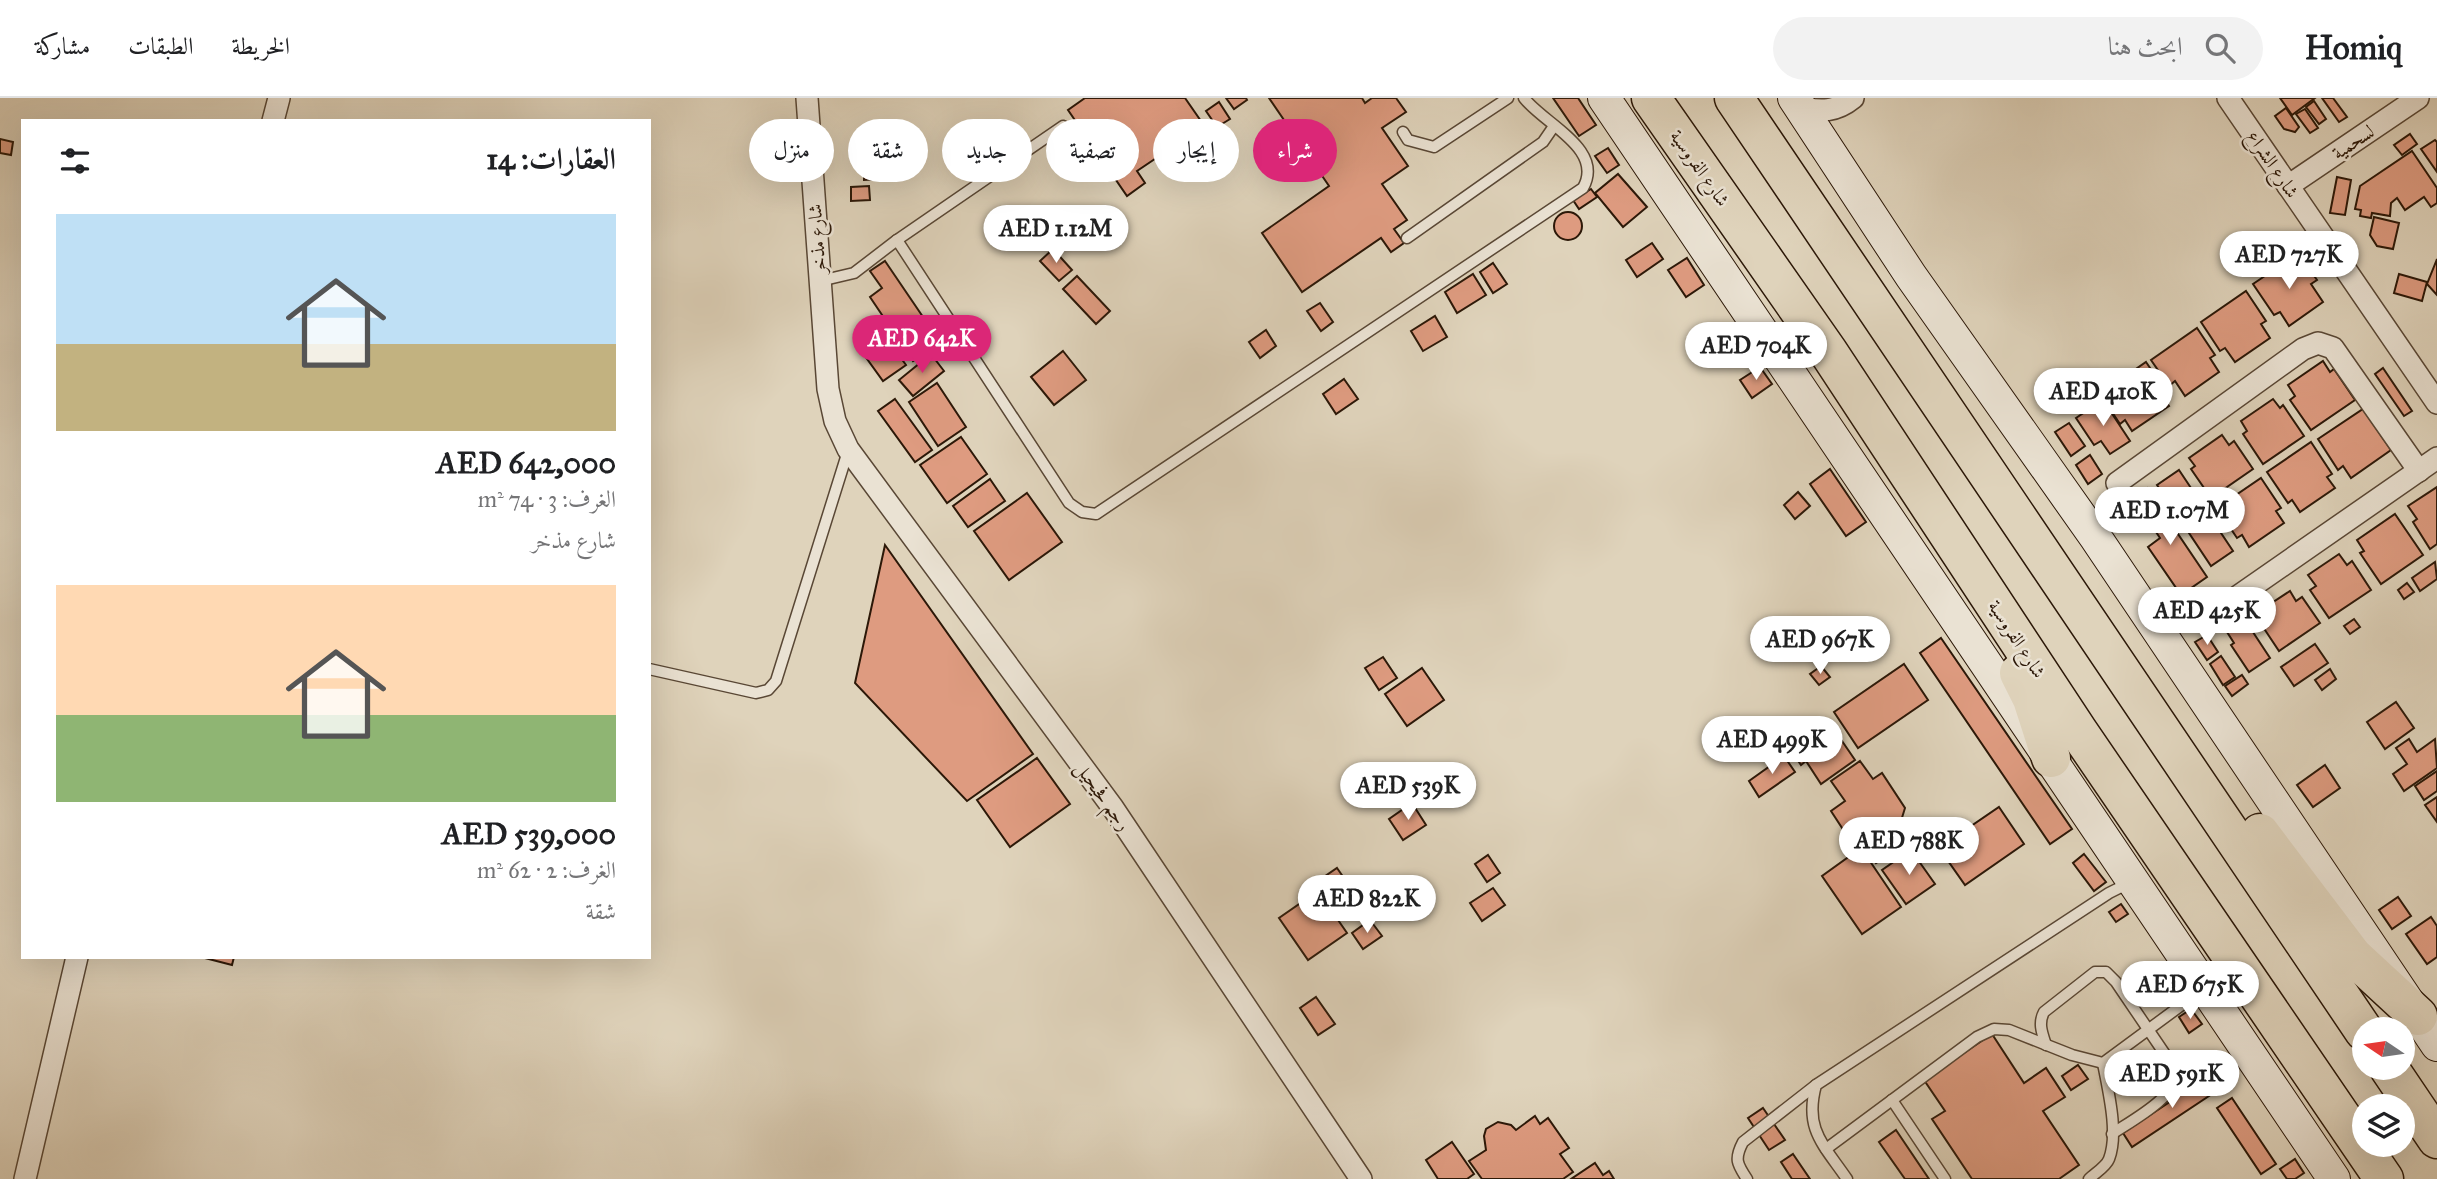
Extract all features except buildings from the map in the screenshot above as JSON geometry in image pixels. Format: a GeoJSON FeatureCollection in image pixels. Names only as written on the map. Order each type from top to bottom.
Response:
{"type":"FeatureCollection","features":[{"type":"Feature","properties":{"kind":"highway","name":"شارع الفروسية"},"geometry":{"type":"LineString","coordinates":[[1651,98],[1829,353],[2078,731],[2164,853],[2384,1179]]}},
{"type":"Feature","properties":{"kind":"highway"},"geometry":{"type":"LineString","coordinates":[[1734,98],[2355,1017]]}},
{"type":"Feature","properties":{"kind":"highway"},"geometry":{"type":"LineString","coordinates":[[1829,353],[1862,428],[2018,672],[2032,699],[2050,758]]}},
{"type":"Feature","properties":{"kind":"highway"},"geometry":{"type":"LineString","coordinates":[[2140,697],[2194,745],[2353,956],[2428,1030]]}},
{"type":"Feature","properties":{"kind":"highway"},"geometry":{"type":"LineString","coordinates":[[2308,1069],[2363,1179]]}},
{"type":"Feature","properties":{"kind":"highway"},"geometry":{"type":"LineString","coordinates":[[2397,1080],[2437,1139]]}},
{"type":"Feature","properties":{"kind":"main road","name":"شارع الفروسية"},"geometry":{"type":"LineString","coordinates":[[1604,98],[2334,1179]]}},
{"type":"Feature","properties":{"kind":"main road"},"geometry":{"type":"LineString","coordinates":[[1797,103],[1911,276],[2096,538],[2428,1030]]}},
{"type":"Feature","properties":{"kind":"street"},"geometry":{"type":"LineString","coordinates":[[274,119],[279,98]]}},
{"type":"Feature","properties":{"kind":"street","name":"شارع مذخر"},"geometry":{"type":"LineString","coordinates":[[807,98],[828,388],[835,421]]}},
{"type":"Feature","properties":{"kind":"street","name":"شارع الشراع"},"geometry":{"type":"LineString","coordinates":[[2228,98],[2437,403]]}},
{"type":"Feature","properties":{"kind":"street","name":"لسحمية"},"geometry":{"type":"LineString","coordinates":[[2288,186],[2417,98]]}},
{"type":"Feature","properties":{"kind":"street"},"geometry":{"type":"LineString","coordinates":[[1797,103],[1820,110],[1846,103]]}},
{"type":"Feature","properties":{"kind":"street"},"geometry":{"type":"LineString","coordinates":[[1833,157],[1834,133],[1846,103]]}},
{"type":"Feature","properties":{"kind":"street"},"geometry":{"type":"LineString","coordinates":[[2117,483],[2303,349],[2318,343],[2333,348],[2419,471]]}},
{"type":"Feature","properties":{"kind":"street","name":"رجم فحيحيل"},"geometry":{"type":"LineString","coordinates":[[835,421],[848,449],[1113,808],[1361,1179]]}},
{"type":"Feature","properties":{"kind":"street"},"geometry":{"type":"LineString","coordinates":[[2211,615],[2437,458]]}},
{"type":"Feature","properties":{"kind":"street"},"geometry":{"type":"LineString","coordinates":[[25,1179],[77,959]]}},
{"type":"Feature","properties":{"kind":"lane"},"geometry":{"type":"LineString","coordinates":[[1403,132],[1408,139],[1434,147],[1508,98]]}},
{"type":"Feature","properties":{"kind":"lane"},"geometry":{"type":"LineString","coordinates":[[897,240],[1069,503],[1082,512],[1096,514],[1583,188],[1589,178],[1588,162],[1579,149],[1532,109],[1524,98]]}},
{"type":"Feature","properties":{"kind":"lane"},"geometry":{"type":"LineString","coordinates":[[1407,238],[1543,142],[1554,126]]}},
{"type":"Feature","properties":{"kind":"lane"},"geometry":{"type":"LineString","coordinates":[[820,281],[854,274],[897,240],[1046,138]]}},
{"type":"Feature","properties":{"kind":"lane"},"geometry":{"type":"LineString","coordinates":[[651,669],[756,693],[768,690],[776,681],[848,449]]}},
{"type":"Feature","properties":{"kind":"lane"},"geometry":{"type":"LineString","coordinates":[[1747,1179],[1736,1164],[1735,1156],[1743,1142],[1816,1085],[2109,893],[2132,881]]}},
{"type":"Feature","properties":{"kind":"lane"},"geometry":{"type":"LineString","coordinates":[[2046,1045],[2040,1018],[2044,1012],[2095,972],[2106,972],[2116,982],[2177,1072],[2172,1092],[2112,1134]]}},
{"type":"Feature","properties":{"kind":"lane"},"geometry":{"type":"LineString","coordinates":[[2103,1063],[2204,989]]}},
{"type":"Feature","properties":{"kind":"lane"},"geometry":{"type":"LineString","coordinates":[[1826,1149],[1977,1037],[1994,1029],[2009,1030],[2103,1063]]}},
{"type":"Feature","properties":{"kind":"lane"},"geometry":{"type":"LineString","coordinates":[[2089,1179],[2108,1162],[2112,1134],[2103,1063]]}},
{"type":"Feature","properties":{"kind":"lane"},"geometry":{"type":"LineString","coordinates":[[1816,1085],[1810,1106],[1812,1124],[1847,1179]]}},
{"type":"Feature","properties":{"kind":"lane"},"geometry":{"type":"LineString","coordinates":[[1892,1100],[1945,1179]]}}]}
